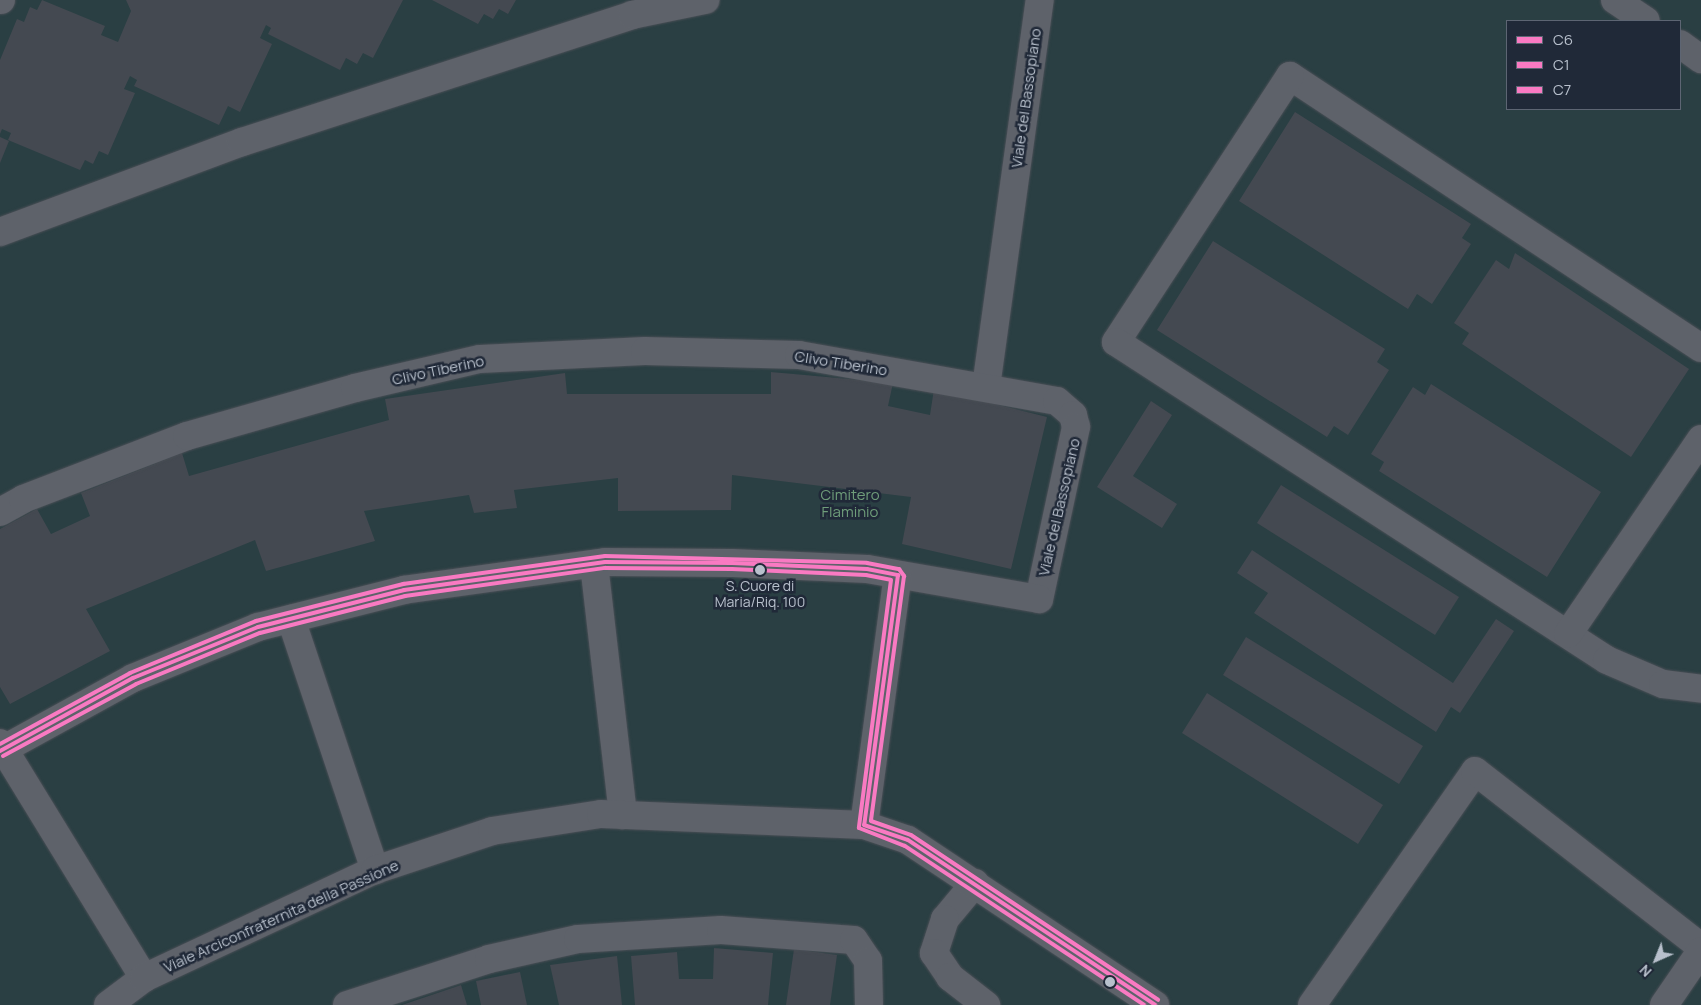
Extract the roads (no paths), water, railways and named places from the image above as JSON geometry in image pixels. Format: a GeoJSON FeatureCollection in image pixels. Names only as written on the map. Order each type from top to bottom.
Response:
{"type":"FeatureCollection","features":[{"type":"Feature","properties":{"kind":"lane"},"geometry":{"type":"LineString","coordinates":[[0,232],[251,139],[632,15],[705,0]]}},
{"type":"Feature","properties":{"kind":"lane","name":"Viale del Bassopiano"},"geometry":{"type":"LineString","coordinates":[[898,575],[1039,599],[1076,428],[1073,415],[1057,401],[986,387],[1040,0]]}},
{"type":"Feature","properties":{"kind":"lane"},"geometry":{"type":"LineString","coordinates":[[1615,0],[1645,20]]}},
{"type":"Feature","properties":{"kind":"lane"},"geometry":{"type":"LineString","coordinates":[[1681,45],[1701,59]]}},
{"type":"Feature","properties":{"kind":"lane"},"geometry":{"type":"LineString","coordinates":[[1701,348],[1290,76],[1116,342],[1607,660],[1663,684],[1701,689]]}},
{"type":"Feature","properties":{"kind":"lane","name":"Clivo Tiberino"},"geometry":{"type":"LineString","coordinates":[[0,512],[22,499],[187,436],[355,388],[480,358],[646,352],[799,355],[986,387]]}},
{"type":"Feature","properties":{"kind":"lane"},"geometry":{"type":"LineString","coordinates":[[1568,634],[1701,439]]}},
{"type":"Feature","properties":{"kind":"lane"},"geometry":{"type":"LineString","coordinates":[[144,978],[1,748],[133,678],[258,627],[404,590],[594,564],[732,563],[867,569],[898,575],[864,825]]}},
{"type":"Feature","properties":{"kind":"lane"},"geometry":{"type":"LineString","coordinates":[[594,564],[623,815]]}},
{"type":"Feature","properties":{"kind":"lane"},"geometry":{"type":"LineString","coordinates":[[291,619],[375,870]]}},
{"type":"Feature","properties":{"kind":"lane"},"geometry":{"type":"LineString","coordinates":[[1312,1005],[1476,771],[1701,949],[1664,1005]]}},
{"type":"Feature","properties":{"kind":"lane","name":"Viale Arciconfraternita della Passione"},"geometry":{"type":"LineString","coordinates":[[108,1005],[144,978],[375,870],[492,831],[601,814],[864,825],[908,840],[1155,1005]]}},
{"type":"Feature","properties":{"kind":"lane"},"geometry":{"type":"LineString","coordinates":[[975,883],[945,919],[934,952],[950,977],[986,1005]]}},
{"type":"Feature","properties":{"kind":"lane"},"geometry":{"type":"LineString","coordinates":[[347,1005],[489,959],[578,939],[721,930],[854,940],[868,961],[869,1005]]}},
{"type":"Feature","properties":{"kind":"place","name":"S. Cuore di Maria/Riq. 100"},"geometry":{"type":"Point","coordinates":[760,570]}},
{"type":"Feature","properties":{"kind":"park label","name":"Cimitero Flaminio"},"geometry":{"type":"Point","coordinates":[850,502]}}]}
